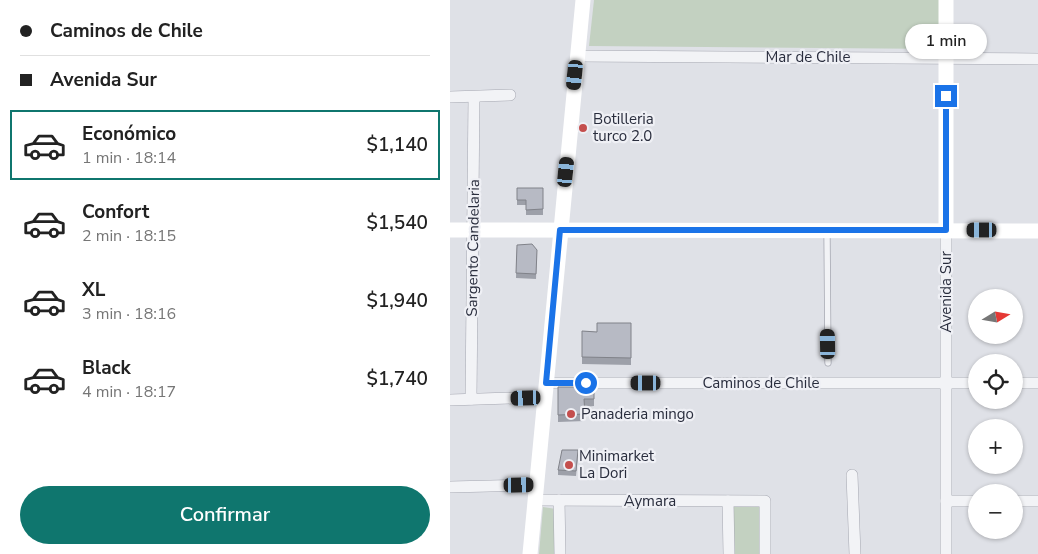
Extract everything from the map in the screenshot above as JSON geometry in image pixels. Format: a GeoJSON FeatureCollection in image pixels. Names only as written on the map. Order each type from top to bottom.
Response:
{"type":"FeatureCollection","features":[{"type":"Feature","properties":{"kind":"street"},"geometry":{"type":"LineString","coordinates":[[530,554],[583,0]]}},
{"type":"Feature","properties":{"kind":"street","name":"Avenida Sur"},"geometry":{"type":"LineString","coordinates":[[946,0],[946,554]]}},
{"type":"Feature","properties":{"kind":"street","name":"Mar de Chile"},"geometry":{"type":"LineString","coordinates":[[577,56],[1038,59]]}},
{"type":"Feature","properties":{"kind":"street"},"geometry":{"type":"LineString","coordinates":[[450,97],[510,95]]}},
{"type":"Feature","properties":{"kind":"street","name":"Sargento Candelaria"},"geometry":{"type":"LineString","coordinates":[[471,399],[474,97]]}},
{"type":"Feature","properties":{"kind":"street"},"geometry":{"type":"LineString","coordinates":[[450,230],[1038,230]]}},
{"type":"Feature","properties":{"kind":"street","name":"Caminos de Chile"},"geometry":{"type":"LineString","coordinates":[[450,400],[545,390],[968,383]]}},
{"type":"Feature","properties":{"kind":"street"},"geometry":{"type":"LineString","coordinates":[[1023,383],[1038,383]]}},
{"type":"Feature","properties":{"kind":"street"},"geometry":{"type":"LineString","coordinates":[[852,475],[855,554]]}},
{"type":"Feature","properties":{"kind":"street","name":"Aymara"},"geometry":{"type":"LineString","coordinates":[[450,487],[536,492],[559,500],[765,501],[765,554]]}},
{"type":"Feature","properties":{"kind":"street"},"geometry":{"type":"LineString","coordinates":[[559,500],[560,554]]}},
{"type":"Feature","properties":{"kind":"street"},"geometry":{"type":"LineString","coordinates":[[728,501],[729,554]]}},
{"type":"Feature","properties":{"kind":"street"},"geometry":{"type":"LineString","coordinates":[[946,502],[968,501]]}},
{"type":"Feature","properties":{"kind":"street"},"geometry":{"type":"LineString","coordinates":[[1023,501],[1038,501]]}},
{"type":"Feature","properties":{"kind":"lane"},"geometry":{"type":"LineString","coordinates":[[827,230],[828,363]]}},
{"type":"Feature","properties":{"kind":"green space"},"geometry":{"type":"Polygon","coordinates":[[[594,0],[943,0],[944,49],[589,46],[594,0]]]}},
{"type":"Feature","properties":{"kind":"green space"},"geometry":{"type":"Polygon","coordinates":[[[543,507],[556,509],[556,554],[539,554],[543,507]]]}},
{"type":"Feature","properties":{"kind":"green space"},"geometry":{"type":"Polygon","coordinates":[[[733,507],[759,507],[759,554],[733,554],[733,507]]]}},
{"type":"Feature","properties":{"kind":"building"},"geometry":{"type":"Polygon","coordinates":[[[517,188],[543,188],[543,209],[526,210],[526,200],[517,200],[517,188]]]}},
{"type":"Feature","properties":{"kind":"building"},"geometry":{"type":"Polygon","coordinates":[[[532,244],[537,250],[536,274],[516,273],[517,245],[532,244]]]}},
{"type":"Feature","properties":{"kind":"building"},"geometry":{"type":"Polygon","coordinates":[[[597,323],[631,323],[631,358],[582,357],[582,331],[597,332],[597,323]]]}},
{"type":"Feature","properties":{"kind":"building","name":"Panaderia mingo"},"geometry":{"type":"Polygon","coordinates":[[[558,387],[594,387],[594,399],[584,399],[585,414],[558,415],[558,387]]]}},
{"type":"Feature","properties":{"kind":"building","name":"Minimarket La Dori"},"geometry":{"type":"Polygon","coordinates":[[[562,450],[578,450],[576,471],[558,470],[562,450]]]}},
{"type":"Feature","properties":{"kind":"place","name":"Botilleria turco 2.0"},"geometry":{"type":"Point","coordinates":[583,128]}},
{"type":"Feature","properties":{"kind":"place","name":"Panaderia mingo"},"geometry":{"type":"Point","coordinates":[571,414]}},
{"type":"Feature","properties":{"kind":"place","name":"Minimarket La Dori"},"geometry":{"type":"Point","coordinates":[569,465]}},
{"type":"Feature","properties":{"kind":"route"},"geometry":{"type":"LineString","coordinates":[[586,383],[546,383],[560,230],[946,230],[946,96]]}}]}
